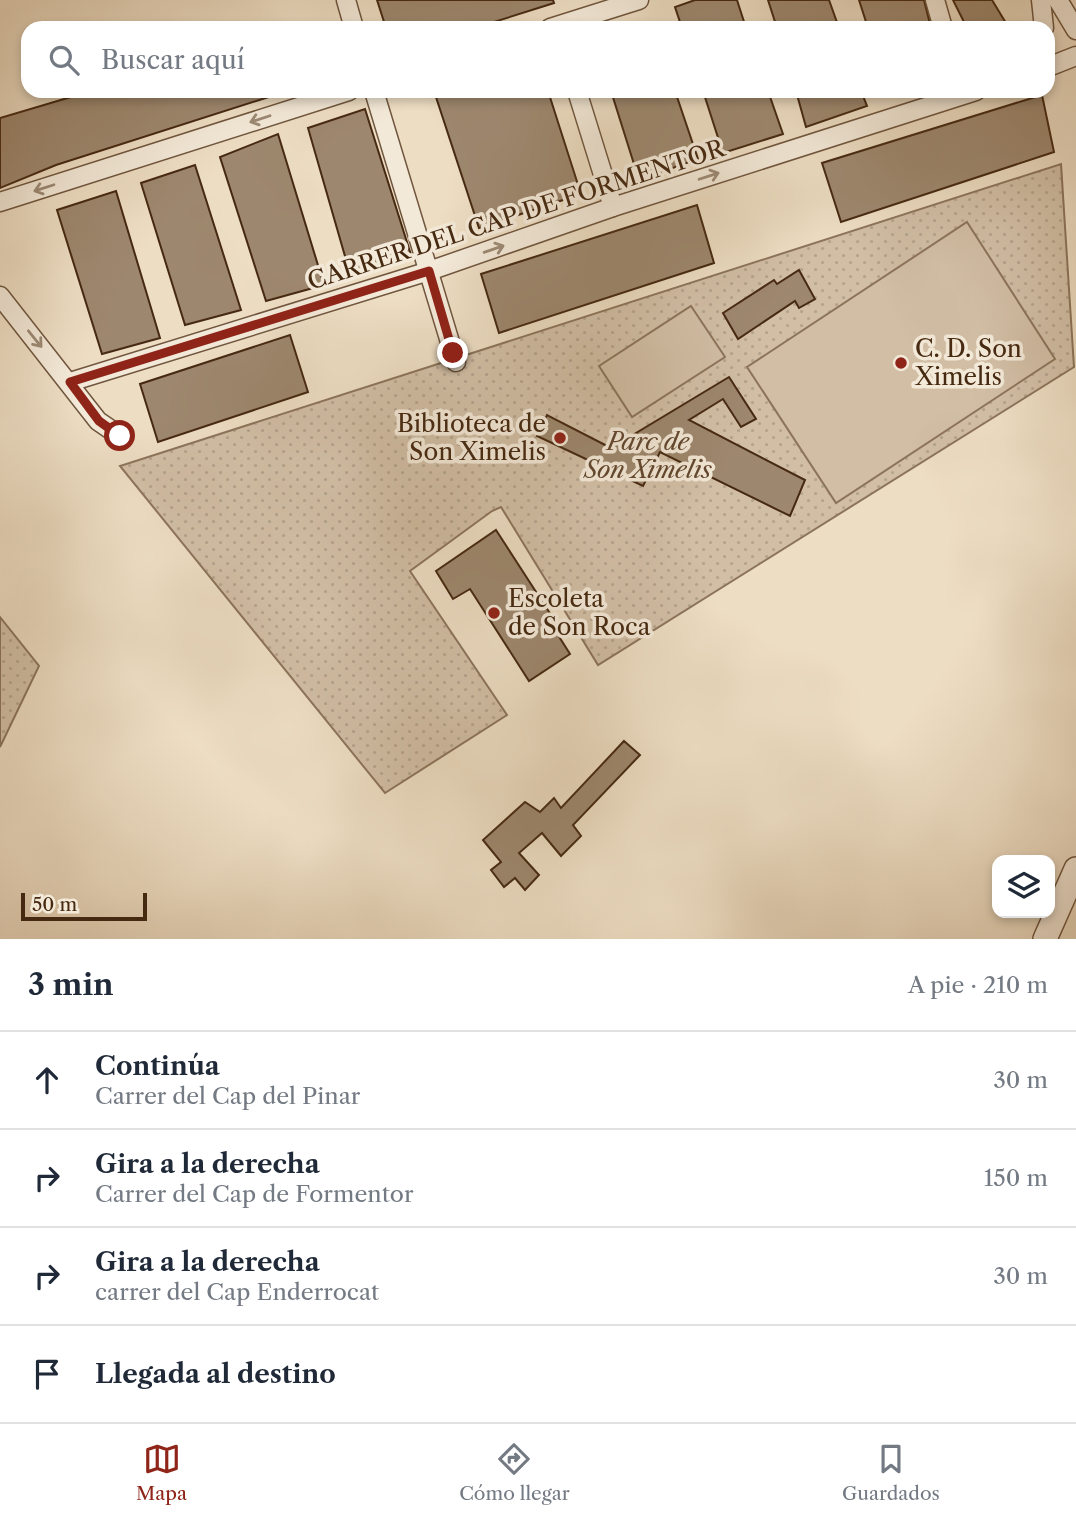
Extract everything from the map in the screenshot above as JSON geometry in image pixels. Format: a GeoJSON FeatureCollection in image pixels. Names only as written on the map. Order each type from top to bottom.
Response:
{"type":"FeatureCollection","features":[{"type":"Feature","properties":{"kind":"street"},"geometry":{"type":"LineString","coordinates":[[346,0],[352,21]]}},
{"type":"Feature","properties":{"kind":"street"},"geometry":{"type":"LineString","coordinates":[[574,21],[639,0]]}},
{"type":"Feature","properties":{"kind":"street"},"geometry":{"type":"LineString","coordinates":[[935,0],[941,21]]}},
{"type":"Feature","properties":{"kind":"street"},"geometry":{"type":"LineString","coordinates":[[1041,0],[1043,21]]}},
{"type":"Feature","properties":{"kind":"street"},"geometry":{"type":"LineString","coordinates":[[1058,0],[1076,30]]}},
{"type":"Feature","properties":{"kind":"street"},"geometry":{"type":"LineString","coordinates":[[1055,64],[1076,56]]}},
{"type":"Feature","properties":{"kind":"street"},"geometry":{"type":"LineString","coordinates":[[0,202],[327,98]]}},
{"type":"Feature","properties":{"kind":"street"},"geometry":{"type":"LineString","coordinates":[[376,98],[456,362]]}},
{"type":"Feature","properties":{"kind":"street"},"geometry":{"type":"LineString","coordinates":[[579,98],[612,207]]}},
{"type":"Feature","properties":{"kind":"street","name":"CARRER DEL CAP DE FORMENTOR"},"geometry":{"type":"LineString","coordinates":[[70,382],[429,271],[612,207],[950,98]]}},
{"type":"Feature","properties":{"kind":"street"},"geometry":{"type":"LineString","coordinates":[[0,296],[99,421],[120,436]]}},
{"type":"Feature","properties":{"kind":"street"},"geometry":{"type":"LineString","coordinates":[[1045,939],[1076,869]]}},
{"type":"Feature","properties":{"kind":"green space","name":"Parc de Son Ximelis"},"geometry":{"type":"Polygon","coordinates":[[[1061,164],[1074,367],[598,665],[501,507],[492,511],[410,571],[507,715],[385,793],[120,466],[1061,164]]]}},
{"type":"Feature","properties":{"kind":"green space","name":"C. D. Son Ximelis"},"geometry":{"type":"Polygon","coordinates":[[[967,222],[1055,359],[836,503],[747,367],[967,222]]]}},
{"type":"Feature","properties":{"kind":"green space"},"geometry":{"type":"Polygon","coordinates":[[[691,306],[725,357],[632,417],[599,366],[691,306]]]}},
{"type":"Feature","properties":{"kind":"green space"},"geometry":{"type":"Polygon","coordinates":[[[0,617],[39,666],[0,747],[0,617]]]}},
{"type":"Feature","properties":{"kind":"building"},"geometry":{"type":"Polygon","coordinates":[[[377,0],[553,0],[554,3],[497,21],[384,21],[377,0]]]}},
{"type":"Feature","properties":{"kind":"building"},"geometry":{"type":"Polygon","coordinates":[[[695,0],[737,0],[744,21],[680,21],[675,7],[695,0]]]}},
{"type":"Feature","properties":{"kind":"building"},"geometry":{"type":"Polygon","coordinates":[[[768,0],[829,0],[836,21],[775,21],[768,0]]]}},
{"type":"Feature","properties":{"kind":"building"},"geometry":{"type":"Polygon","coordinates":[[[859,0],[924,0],[929,21],[866,21],[859,0]]]}},
{"type":"Feature","properties":{"kind":"building"},"geometry":{"type":"Polygon","coordinates":[[[953,0],[992,0],[1005,21],[964,21],[953,0]]]}},
{"type":"Feature","properties":{"kind":"building"},"geometry":{"type":"Polygon","coordinates":[[[67,98],[265,98],[56,165],[0,188],[0,118],[67,98]]]}},
{"type":"Feature","properties":{"kind":"building"},"geometry":{"type":"Polygon","coordinates":[[[436,98],[550,98],[581,194],[479,228],[436,98]]]}},
{"type":"Feature","properties":{"kind":"building"},"geometry":{"type":"Polygon","coordinates":[[[613,98],[677,98],[698,159],[639,180],[613,98]]]}},
{"type":"Feature","properties":{"kind":"building"},"geometry":{"type":"Polygon","coordinates":[[[705,98],[770,98],[783,134],[723,153],[705,98]]]}},
{"type":"Feature","properties":{"kind":"building"},"geometry":{"type":"Polygon","coordinates":[[[798,98],[864,98],[867,106],[806,127],[798,98]]]}},
{"type":"Feature","properties":{"kind":"building"},"geometry":{"type":"Polygon","coordinates":[[[1032,98],[1043,98],[1054,152],[841,222],[822,163],[1032,98]]]}},
{"type":"Feature","properties":{"kind":"building"},"geometry":{"type":"Polygon","coordinates":[[[365,109],[412,258],[351,277],[308,128],[365,109]]]}},
{"type":"Feature","properties":{"kind":"building"},"geometry":{"type":"Polygon","coordinates":[[[278,134],[324,285],[266,301],[220,157],[278,134]]]}},
{"type":"Feature","properties":{"kind":"building"},"geometry":{"type":"Polygon","coordinates":[[[195,165],[241,310],[185,325],[141,183],[195,165]]]}},
{"type":"Feature","properties":{"kind":"building"},"geometry":{"type":"Polygon","coordinates":[[[116,191],[160,338],[102,354],[57,210],[116,191]]]}},
{"type":"Feature","properties":{"kind":"building"},"geometry":{"type":"Polygon","coordinates":[[[697,205],[714,263],[499,333],[481,274],[697,205]]]}},
{"type":"Feature","properties":{"kind":"building"},"geometry":{"type":"Polygon","coordinates":[[[799,270],[815,299],[799,308],[795,301],[738,339],[723,313],[774,280],[777,284],[799,270]]]}},
{"type":"Feature","properties":{"kind":"building"},"geometry":{"type":"Polygon","coordinates":[[[290,335],[308,392],[158,442],[140,384],[290,335]]]}},
{"type":"Feature","properties":{"kind":"building"},"geometry":{"type":"Polygon","coordinates":[[[729,377],[756,419],[741,427],[723,399],[689,420],[805,480],[790,516],[660,452],[643,486],[537,436],[547,415],[611,448],[729,377]]]}},
{"type":"Feature","properties":{"kind":"building"},"geometry":{"type":"Polygon","coordinates":[[[496,530],[562,632],[558,635],[570,654],[529,681],[470,589],[453,599],[436,571],[496,530]]]}},
{"type":"Feature","properties":{"kind":"building"},"geometry":{"type":"Polygon","coordinates":[[[624,741],[640,755],[573,825],[581,836],[561,856],[542,833],[519,853],[539,875],[525,890],[515,878],[504,887],[491,870],[501,862],[483,840],[525,802],[540,812],[554,798],[561,808],[624,741]]]}},
{"type":"Feature","properties":{"kind":"place","name":"C. D. Son Ximelis"},"geometry":{"type":"Point","coordinates":[901,363]}},
{"type":"Feature","properties":{"kind":"place","name":"Biblioteca de Son Ximelis"},"geometry":{"type":"Point","coordinates":[560,438]}},
{"type":"Feature","properties":{"kind":"place","name":"Escoleta de Son Roca"},"geometry":{"type":"Point","coordinates":[494,613]}},
{"type":"Feature","properties":{"kind":"route"},"geometry":{"type":"LineString","coordinates":[[120,436],[99,421],[70,382],[429,271],[453,353]]}}]}
